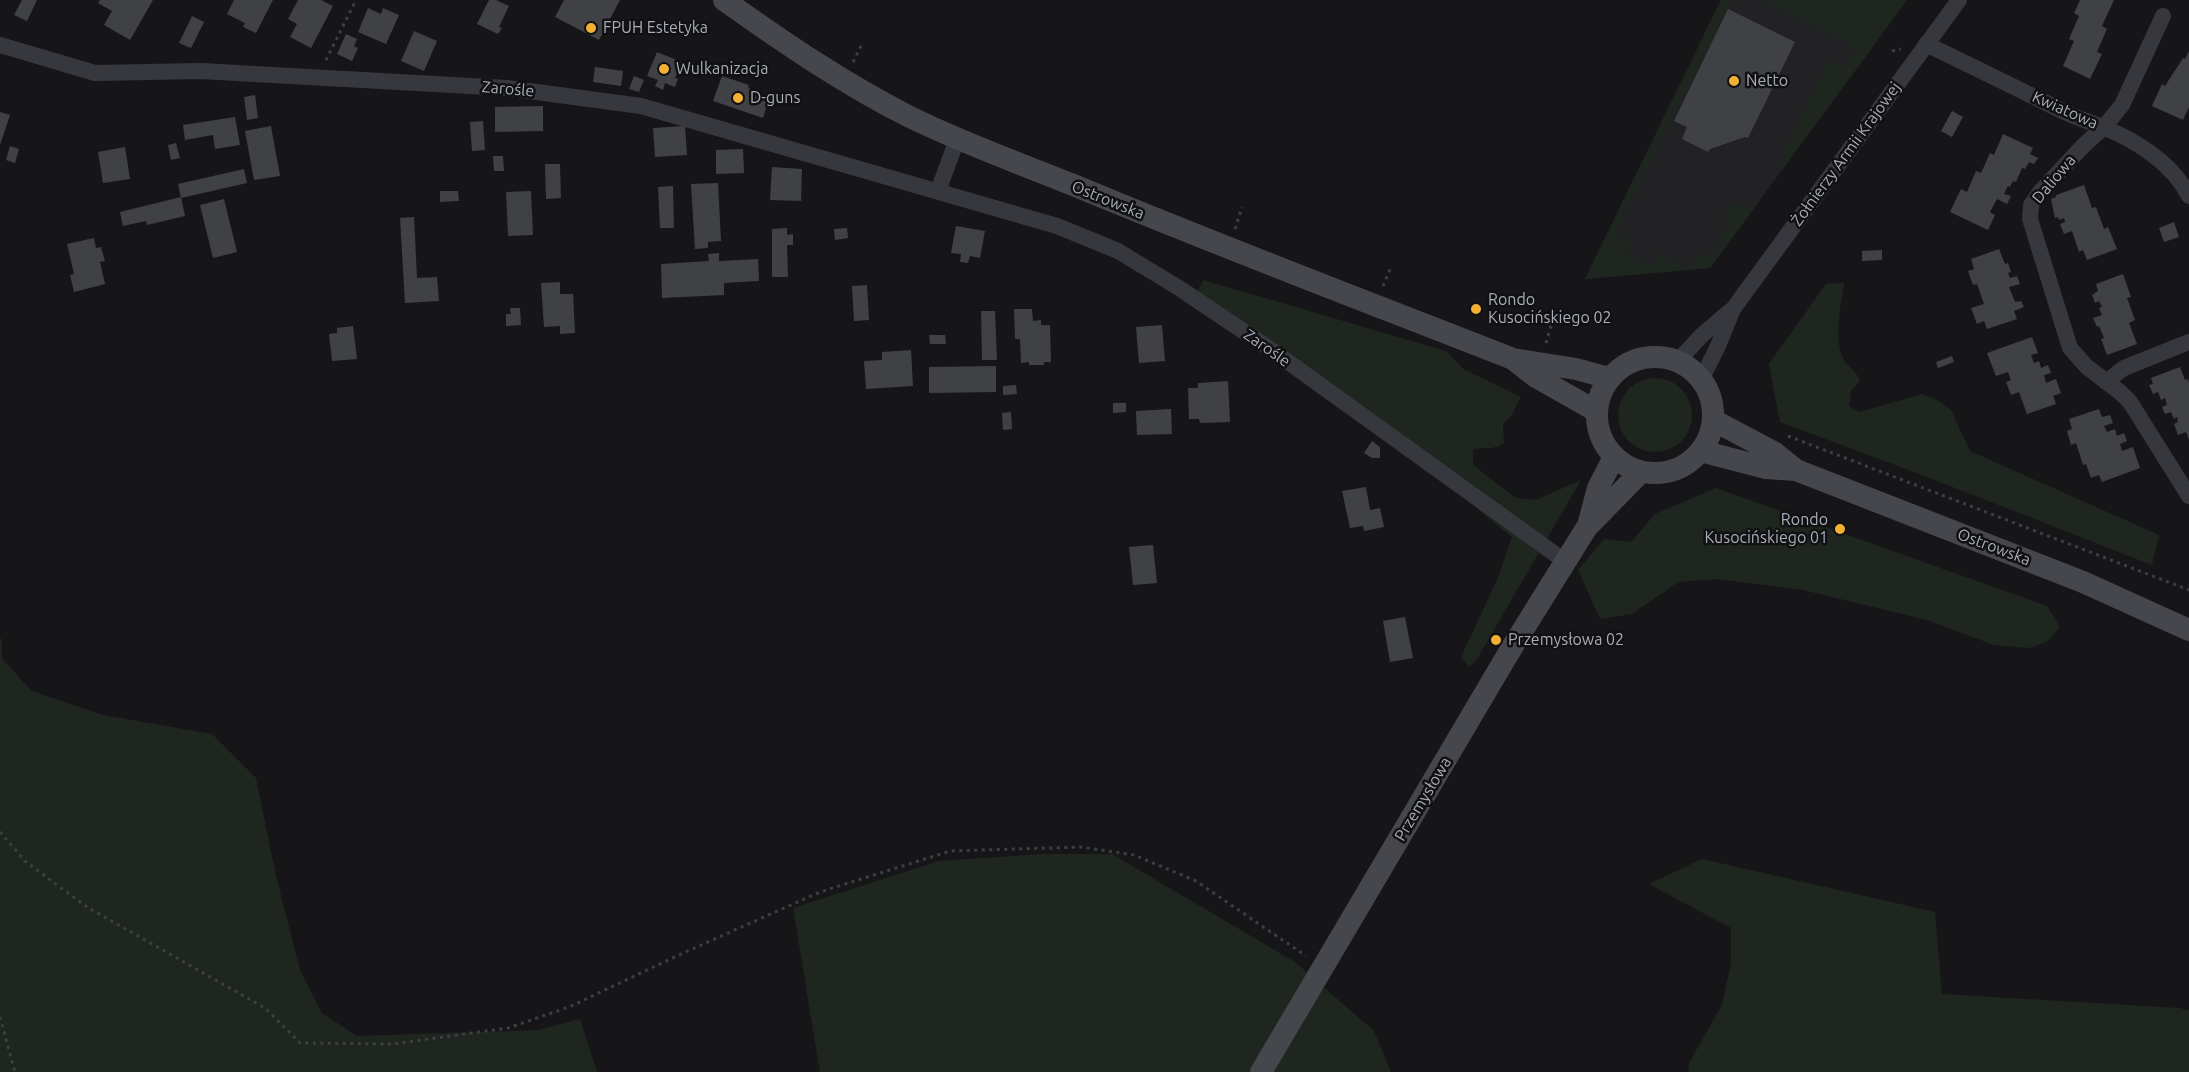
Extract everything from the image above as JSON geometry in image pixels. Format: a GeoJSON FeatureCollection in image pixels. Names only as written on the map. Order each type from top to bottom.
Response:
{"type":"FeatureCollection","features":[{"type":"Feature","properties":{"kind":"main road","name":"Ostrowska"},"geometry":{"type":"LineString","coordinates":[[724,0],[770,33],[908,116],[1104,198],[1513,358],[1576,369],[1609,378]]}},
{"type":"Feature","properties":{"kind":"main road"},"geometry":{"type":"LineString","coordinates":[[1659,357],[1678,361],[1701,380],[1708,392],[1713,420],[1709,436],[1701,451],[1684,465],[1663,473],[1641,472],[1626,466],[1614,457],[1600,436],[1596,411],[1600,394],[1609,378],[1623,366],[1641,358],[1659,357]]}},
{"type":"Feature","properties":{"kind":"main road","name":"Ostrowska"},"geometry":{"type":"LineString","coordinates":[[1513,358],[1536,377],[1596,411]]}},
{"type":"Feature","properties":{"kind":"main road","name":"Ostrowska"},"geometry":{"type":"LineString","coordinates":[[1713,420],[1775,453],[1797,470],[2083,582],[2189,630]]}},
{"type":"Feature","properties":{"kind":"main road","name":"Ostrowska"},"geometry":{"type":"LineString","coordinates":[[1701,451],[1766,468],[1797,470]]}},
{"type":"Feature","properties":{"kind":"main road","name":"Przemysłowa"},"geometry":{"type":"LineString","coordinates":[[1587,527],[1598,488],[1614,457]]}},
{"type":"Feature","properties":{"kind":"main road","name":"Przemysłowa"},"geometry":{"type":"LineString","coordinates":[[1261,1072],[1511,650],[1587,527],[1641,472]]}},
{"type":"Feature","properties":{"kind":"street","name":"Żołnierzy Armii Krajowej"},"geometry":{"type":"LineString","coordinates":[[1678,361],[1702,335],[1733,309],[1959,0]]}},
{"type":"Feature","properties":{"kind":"street","name":"Daliowa"},"geometry":{"type":"LineString","coordinates":[[2163,16],[2122,105],[2104,127],[2040,192],[2030,212],[2030,219],[2070,348],[2087,368],[2130,402],[2189,496]]}},
{"type":"Feature","properties":{"kind":"street","name":"Kwiatowa"},"geometry":{"type":"LineString","coordinates":[[1926,44],[2077,118],[2104,127],[2140,147],[2168,167],[2187,186]]}},
{"type":"Feature","properties":{"kind":"street","name":"Zarośle"},"geometry":{"type":"LineString","coordinates":[[0,45],[95,73],[201,71],[507,88],[641,106],[1057,226],[1118,251],[1179,288],[1273,351],[1566,562]]}},
{"type":"Feature","properties":{"kind":"street"},"geometry":{"type":"LineString","coordinates":[[938,191],[958,137]]}},
{"type":"Feature","properties":{"kind":"street","name":"Żołnierzy Armii Krajowej"},"geometry":{"type":"LineString","coordinates":[[1701,380],[1733,309]]}},
{"type":"Feature","properties":{"kind":"street"},"geometry":{"type":"LineString","coordinates":[[2106,382],[2124,368],[2189,342]]}},
{"type":"Feature","properties":{"kind":"path"},"geometry":{"type":"LineString","coordinates":[[318,77],[356,0]]}},
{"type":"Feature","properties":{"kind":"path"},"geometry":{"type":"LineString","coordinates":[[1540,362],[1556,309]]}},
{"type":"Feature","properties":{"kind":"path"},"geometry":{"type":"LineString","coordinates":[[1783,434],[2189,590]]}},
{"type":"Feature","properties":{"kind":"path"},"geometry":{"type":"LineString","coordinates":[[0,832],[25,861],[87,907],[265,1008],[300,1043],[393,1044],[508,1028],[569,1007],[820,892],[950,851],[1081,847],[1134,855],[1196,881],[1323,968]]}},
{"type":"Feature","properties":{"kind":"path"},"geometry":{"type":"LineString","coordinates":[[0,1017],[15,1072]]}},
{"type":"Feature","properties":{"kind":"shaded area"},"geometry":{"type":"Polygon","coordinates":[[[1721,0],[1907,0],[1710,268],[1585,279],[1721,0]]]}},
{"type":"Feature","properties":{"kind":"shaded area"},"geometry":{"type":"Polygon","coordinates":[[[1721,0],[1732,0],[1615,233],[1631,240],[1626,253],[1651,265],[1657,253],[1688,268],[1697,251],[1710,257],[1729,220],[1721,216],[1724,212],[1740,204],[1754,208],[1710,268],[1585,279],[1721,0]]]}},
{"type":"Feature","properties":{"kind":"shaded area"},"geometry":{"type":"Polygon","coordinates":[[[1758,0],[1907,0],[1779,174],[1782,169],[1777,166],[1828,59],[1846,68],[1855,49],[1758,0]]]}},
{"type":"Feature","properties":{"kind":"shaded area"},"geometry":{"type":"Polygon","coordinates":[[[1203,280],[1446,351],[1463,369],[1521,397],[1512,415],[1503,424],[1504,443],[1496,447],[1473,450],[1473,465],[1516,498],[1536,500],[1581,480],[1477,659],[1469,667],[1461,657],[1497,580],[1512,537],[1482,513],[1454,480],[1196,296],[1203,280]]]}},
{"type":"Feature","properties":{"kind":"shaded area"},"geometry":{"type":"Polygon","coordinates":[[[1844,283],[1838,335],[1839,346],[1846,363],[1860,381],[1851,391],[1849,406],[1859,412],[1922,394],[1937,400],[1951,410],[1970,451],[2159,535],[2152,565],[1780,422],[1769,364],[1826,284],[1844,283]]]}},
{"type":"Feature","properties":{"kind":"shaded area"},"geometry":{"type":"Polygon","coordinates":[[[1648,378],[1662,378],[1676,384],[1686,394],[1692,408],[1692,422],[1686,436],[1676,446],[1662,452],[1648,452],[1634,446],[1624,436],[1618,422],[1618,408],[1624,394],[1634,384],[1648,378]]]}},
{"type":"Feature","properties":{"kind":"shaded area"},"geometry":{"type":"Polygon","coordinates":[[[1716,488],[2047,606],[2060,627],[2048,641],[2030,648],[1994,645],[1927,620],[1803,590],[1718,579],[1678,582],[1632,614],[1600,619],[1578,570],[1604,539],[1631,542],[1655,514],[1716,488]]]}},
{"type":"Feature","properties":{"kind":"shaded area"},"geometry":{"type":"Polygon","coordinates":[[[0,638],[2,640],[2,659],[32,691],[103,715],[212,734],[256,778],[276,876],[300,970],[322,1013],[357,1036],[538,1030],[580,1019],[597,1072],[0,1072],[0,638]]]}},
{"type":"Feature","properties":{"kind":"shaded area"},"geometry":{"type":"Polygon","coordinates":[[[1043,854],[1112,854],[1295,962],[1374,1031],[1391,1072],[820,1072],[793,908],[939,861],[1043,854]]]}},
{"type":"Feature","properties":{"kind":"shaded area"},"geometry":{"type":"Polygon","coordinates":[[[1702,859],[1935,912],[1942,994],[2189,1010],[2189,1072],[1688,1072],[1689,1063],[1722,1005],[1731,963],[1731,928],[1649,884],[1702,859]]]}},
{"type":"Feature","properties":{"kind":"building"},"geometry":{"type":"Polygon","coordinates":[[[22,0],[37,0],[27,21],[14,15],[22,0]]]}},
{"type":"Feature","properties":{"kind":"building"},"geometry":{"type":"Polygon","coordinates":[[[100,0],[153,0],[130,40],[104,25],[112,11],[98,3],[100,0]]]}},
{"type":"Feature","properties":{"kind":"building"},"geometry":{"type":"Polygon","coordinates":[[[234,0],[273,0],[256,33],[243,27],[245,23],[227,14],[234,0]]]}},
{"type":"Feature","properties":{"kind":"building"},"geometry":{"type":"Polygon","coordinates":[[[298,0],[321,0],[333,6],[311,48],[290,37],[297,24],[288,19],[298,0]]]}},
{"type":"Feature","properties":{"kind":"building"},"geometry":{"type":"Polygon","coordinates":[[[489,0],[496,0],[509,6],[498,34],[477,24],[489,0]]]}},
{"type":"Feature","properties":{"kind":"building","name":"FPUH Estetyka"},"geometry":{"type":"Polygon","coordinates":[[[564,0],[620,0],[599,40],[555,17],[564,0]]]}},
{"type":"Feature","properties":{"kind":"building"},"geometry":{"type":"Polygon","coordinates":[[[2080,0],[2114,0],[2102,26],[2107,29],[2097,52],[2102,54],[2090,79],[2063,66],[2074,41],[2069,39],[2079,16],[2074,13],[2080,0]]]}},
{"type":"Feature","properties":{"kind":"building"},"geometry":{"type":"Polygon","coordinates":[[[368,8],[381,14],[383,8],[399,15],[386,44],[358,32],[368,8]]]}},
{"type":"Feature","properties":{"kind":"building","name":"Netto"},"geometry":{"type":"Polygon","coordinates":[[[1728,9],[1795,42],[1748,138],[1710,149],[1708,152],[1682,139],[1687,127],[1674,121],[1728,9]]]}},
{"type":"Feature","properties":{"kind":"building"},"geometry":{"type":"Polygon","coordinates":[[[192,16],[204,22],[191,48],[179,43],[192,16]]]}},
{"type":"Feature","properties":{"kind":"building"},"geometry":{"type":"Polygon","coordinates":[[[414,31],[437,41],[424,71],[401,61],[414,31]]]}},
{"type":"Feature","properties":{"kind":"building"},"geometry":{"type":"Polygon","coordinates":[[[346,34],[357,39],[354,46],[358,48],[352,61],[337,54],[346,34]]]}},
{"type":"Feature","properties":{"kind":"building"},"geometry":{"type":"Polygon","coordinates":[[[2189,51],[2189,107],[2183,120],[2152,106],[2162,84],[2165,86],[2189,51]]]}},
{"type":"Feature","properties":{"kind":"building","name":"Wulkanizacja"},"geometry":{"type":"Polygon","coordinates":[[[657,52],[682,62],[675,78],[678,79],[675,87],[665,83],[663,90],[655,86],[658,80],[647,76],[657,52]]]}},
{"type":"Feature","properties":{"kind":"building"},"geometry":{"type":"Polygon","coordinates":[[[595,67],[623,71],[621,86],[593,82],[595,67]]]}},
{"type":"Feature","properties":{"kind":"building"},"geometry":{"type":"Polygon","coordinates":[[[634,76],[644,80],[639,92],[629,89],[634,76]]]}},
{"type":"Feature","properties":{"kind":"building","name":"D-guns"},"geometry":{"type":"Polygon","coordinates":[[[722,76],[749,85],[748,88],[757,91],[755,96],[768,101],[763,118],[713,101],[722,76]]]}},
{"type":"Feature","properties":{"kind":"building"},"geometry":{"type":"Polygon","coordinates":[[[255,95],[258,118],[247,120],[244,97],[255,95]]]}},
{"type":"Feature","properties":{"kind":"building"},"geometry":{"type":"Polygon","coordinates":[[[543,106],[543,131],[495,132],[495,107],[543,106]]]}},
{"type":"Feature","properties":{"kind":"building"},"geometry":{"type":"Polygon","coordinates":[[[1952,111],[1963,117],[1952,137],[1941,131],[1952,111]]]}},
{"type":"Feature","properties":{"kind":"building"},"geometry":{"type":"Polygon","coordinates":[[[0,112],[10,115],[0,145],[0,112]]]}},
{"type":"Feature","properties":{"kind":"building"},"geometry":{"type":"Polygon","coordinates":[[[235,117],[240,145],[215,149],[213,135],[185,140],[183,125],[235,117]]]}},
{"type":"Feature","properties":{"kind":"building"},"geometry":{"type":"Polygon","coordinates":[[[483,121],[485,150],[472,151],[470,122],[483,121]]]}},
{"type":"Feature","properties":{"kind":"building"},"geometry":{"type":"Polygon","coordinates":[[[271,126],[280,176],[254,180],[245,131],[271,126]]]}},
{"type":"Feature","properties":{"kind":"building"},"geometry":{"type":"Polygon","coordinates":[[[685,126],[687,155],[655,157],[653,128],[685,126]]]}},
{"type":"Feature","properties":{"kind":"building"},"geometry":{"type":"Polygon","coordinates":[[[2003,134],[2033,148],[2030,154],[2038,158],[2034,164],[2029,162],[2025,169],[2022,168],[2016,182],[2013,181],[2010,187],[2008,186],[2004,194],[2011,196],[2007,204],[1997,199],[1990,212],[1995,215],[1988,230],[1950,212],[1961,189],[1967,192],[1976,171],[1981,173],[1990,153],[1994,155],[2003,134]]]}},
{"type":"Feature","properties":{"kind":"building"},"geometry":{"type":"Polygon","coordinates":[[[176,143],[180,158],[171,160],[168,145],[176,143]]]}},
{"type":"Feature","properties":{"kind":"building"},"geometry":{"type":"Polygon","coordinates":[[[10,146],[19,149],[15,163],[6,160],[10,146]]]}},
{"type":"Feature","properties":{"kind":"building"},"geometry":{"type":"Polygon","coordinates":[[[125,147],[130,179],[103,183],[98,152],[125,147]]]}},
{"type":"Feature","properties":{"kind":"building"},"geometry":{"type":"Polygon","coordinates":[[[743,149],[744,173],[716,174],[716,150],[743,149]]]}},
{"type":"Feature","properties":{"kind":"building"},"geometry":{"type":"Polygon","coordinates":[[[493,156],[503,156],[504,171],[494,171],[493,156]]]}},
{"type":"Feature","properties":{"kind":"building"},"geometry":{"type":"Polygon","coordinates":[[[545,164],[560,164],[561,198],[546,199],[545,164]]]}},
{"type":"Feature","properties":{"kind":"building"},"geometry":{"type":"Polygon","coordinates":[[[772,167],[802,169],[801,201],[770,200],[772,167]]]}},
{"type":"Feature","properties":{"kind":"building"},"geometry":{"type":"Polygon","coordinates":[[[244,169],[247,183],[181,198],[178,184],[244,169]]]}},
{"type":"Feature","properties":{"kind":"building"},"geometry":{"type":"Polygon","coordinates":[[[718,183],[721,241],[708,242],[708,248],[695,249],[691,184],[718,183]]]}},
{"type":"Feature","properties":{"kind":"building"},"geometry":{"type":"Polygon","coordinates":[[[2084,185],[2092,208],[2096,207],[2104,229],[2108,227],[2117,249],[2087,260],[2083,250],[2079,252],[2072,231],[2064,234],[2060,224],[2065,222],[2064,218],[2059,220],[2058,217],[2055,218],[2051,199],[2084,185]]]}},
{"type":"Feature","properties":{"kind":"building"},"geometry":{"type":"Polygon","coordinates":[[[673,186],[674,228],[660,228],[658,187],[673,186]]]}},
{"type":"Feature","properties":{"kind":"building"},"geometry":{"type":"Polygon","coordinates":[[[440,191],[458,191],[459,201],[440,202],[440,191]]]}},
{"type":"Feature","properties":{"kind":"building"},"geometry":{"type":"Polygon","coordinates":[[[531,191],[533,235],[508,236],[506,192],[531,191]]]}},
{"type":"Feature","properties":{"kind":"building"},"geometry":{"type":"Polygon","coordinates":[[[181,197],[185,216],[147,225],[146,221],[123,226],[120,212],[181,197]]]}},
{"type":"Feature","properties":{"kind":"building"},"geometry":{"type":"Polygon","coordinates":[[[224,199],[237,252],[213,258],[200,205],[224,199]]]}},
{"type":"Feature","properties":{"kind":"building"},"geometry":{"type":"Polygon","coordinates":[[[414,217],[417,278],[437,277],[439,301],[405,303],[400,218],[414,217]]]}},
{"type":"Feature","properties":{"kind":"building"},"geometry":{"type":"Polygon","coordinates":[[[2174,222],[2179,237],[2164,242],[2159,228],[2174,222]]]}},
{"type":"Feature","properties":{"kind":"building"},"geometry":{"type":"Polygon","coordinates":[[[956,226],[985,231],[980,258],[970,256],[968,263],[960,262],[961,254],[951,253],[956,226]]]}},
{"type":"Feature","properties":{"kind":"building"},"geometry":{"type":"Polygon","coordinates":[[[787,228],[787,235],[793,234],[793,245],[787,245],[788,277],[772,277],[772,229],[787,228]]]}},
{"type":"Feature","properties":{"kind":"building"},"geometry":{"type":"Polygon","coordinates":[[[847,228],[848,238],[835,240],[834,229],[847,228]]]}},
{"type":"Feature","properties":{"kind":"building"},"geometry":{"type":"Polygon","coordinates":[[[94,238],[96,248],[101,247],[105,261],[100,262],[105,284],[74,292],[70,275],[74,274],[67,244],[94,238]]]}},
{"type":"Feature","properties":{"kind":"building"},"geometry":{"type":"Polygon","coordinates":[[[1999,249],[2005,264],[2008,263],[2010,278],[2017,276],[2020,284],[2009,287],[2015,302],[2021,301],[2024,307],[2014,311],[2017,319],[1987,329],[1984,321],[1977,324],[1971,308],[1984,304],[1977,284],[1973,285],[1968,271],[1974,269],[1971,259],[1999,249]]]}},
{"type":"Feature","properties":{"kind":"building"},"geometry":{"type":"Polygon","coordinates":[[[1882,250],[1882,260],[1862,261],[1862,251],[1882,250]]]}},
{"type":"Feature","properties":{"kind":"building"},"geometry":{"type":"Polygon","coordinates":[[[719,253],[719,261],[758,259],[759,281],[724,283],[724,295],[662,298],[661,264],[709,261],[708,254],[719,253]]]}},
{"type":"Feature","properties":{"kind":"building"},"geometry":{"type":"Polygon","coordinates":[[[2123,274],[2131,297],[2127,298],[2135,320],[2129,323],[2137,344],[2107,355],[2101,339],[2104,338],[2093,318],[2102,315],[2099,308],[2102,307],[2099,301],[2095,303],[2092,295],[2098,291],[2096,284],[2123,274]]]}},
{"type":"Feature","properties":{"kind":"building"},"geometry":{"type":"Polygon","coordinates":[[[560,282],[560,294],[573,294],[575,333],[560,334],[560,326],[544,327],[541,283],[560,282]]]}},
{"type":"Feature","properties":{"kind":"building"},"geometry":{"type":"Polygon","coordinates":[[[867,285],[869,320],[854,321],[852,286],[867,285]]]}},
{"type":"Feature","properties":{"kind":"building"},"geometry":{"type":"Polygon","coordinates":[[[510,308],[520,308],[521,325],[506,326],[506,314],[511,314],[510,308]]]}},
{"type":"Feature","properties":{"kind":"building"},"geometry":{"type":"Polygon","coordinates":[[[1014,309],[1032,309],[1033,321],[1041,320],[1041,325],[1050,325],[1051,362],[1044,362],[1044,365],[1021,363],[1020,339],[1015,339],[1014,309]]]}},
{"type":"Feature","properties":{"kind":"building"},"geometry":{"type":"Polygon","coordinates":[[[981,311],[995,311],[997,360],[982,360],[981,311]]]}},
{"type":"Feature","properties":{"kind":"building"},"geometry":{"type":"Polygon","coordinates":[[[1162,325],[1165,361],[1139,363],[1136,327],[1162,325]]]}},
{"type":"Feature","properties":{"kind":"building"},"geometry":{"type":"Polygon","coordinates":[[[353,326],[357,359],[332,361],[329,334],[337,333],[337,328],[353,326]]]}},
{"type":"Feature","properties":{"kind":"building"},"geometry":{"type":"Polygon","coordinates":[[[929,335],[945,335],[946,344],[930,344],[929,335]]]}},
{"type":"Feature","properties":{"kind":"building"},"geometry":{"type":"Polygon","coordinates":[[[2032,337],[2038,353],[2031,355],[2034,363],[2039,361],[2041,368],[2048,365],[2051,373],[2044,375],[2046,383],[2056,379],[2061,393],[2053,396],[2056,404],[2027,414],[2019,392],[2011,395],[2006,382],[2011,380],[2008,372],[1996,376],[1987,353],[2032,337]]]}},
{"type":"Feature","properties":{"kind":"building"},"geometry":{"type":"Polygon","coordinates":[[[911,350],[913,386],[866,389],[864,361],[882,360],[882,352],[911,350]]]}},
{"type":"Feature","properties":{"kind":"building"},"geometry":{"type":"Polygon","coordinates":[[[1952,356],[1954,362],[1938,368],[1936,362],[1952,356]]]}},
{"type":"Feature","properties":{"kind":"building"},"geometry":{"type":"Polygon","coordinates":[[[996,366],[996,392],[929,393],[929,367],[996,366]]]}},
{"type":"Feature","properties":{"kind":"building"},"geometry":{"type":"Polygon","coordinates":[[[2180,367],[2185,380],[2188,379],[2189,383],[2189,440],[2186,432],[2178,435],[2174,424],[2178,422],[2177,417],[2174,419],[2171,412],[2165,414],[2162,407],[2167,405],[2165,398],[2161,400],[2158,392],[2153,394],[2149,385],[2153,384],[2151,378],[2180,367]]]}},
{"type":"Feature","properties":{"kind":"building"},"geometry":{"type":"Polygon","coordinates":[[[1228,381],[1230,422],[1200,423],[1199,419],[1189,419],[1188,388],[1198,388],[1198,383],[1228,381]]]}},
{"type":"Feature","properties":{"kind":"building"},"geometry":{"type":"Polygon","coordinates":[[[1016,385],[1017,394],[1003,395],[1003,386],[1016,385]]]}},
{"type":"Feature","properties":{"kind":"building"},"geometry":{"type":"Polygon","coordinates":[[[1113,403],[1126,403],[1126,412],[1113,413],[1113,403]]]}},
{"type":"Feature","properties":{"kind":"building"},"geometry":{"type":"Polygon","coordinates":[[[1171,409],[1172,434],[1137,435],[1136,411],[1171,409]]]}},
{"type":"Feature","properties":{"kind":"building"},"geometry":{"type":"Polygon","coordinates":[[[2099,409],[2102,417],[2110,415],[2113,423],[2104,426],[2107,432],[2115,429],[2117,436],[2124,433],[2127,441],[2120,444],[2122,451],[2133,447],[2140,468],[2102,482],[2099,475],[2091,478],[2086,464],[2083,465],[2076,443],[2071,445],[2067,431],[2072,429],[2069,419],[2099,409]]]}},
{"type":"Feature","properties":{"kind":"building"},"geometry":{"type":"Polygon","coordinates":[[[1011,412],[1012,429],[1003,430],[1002,413],[1011,412]]]}},
{"type":"Feature","properties":{"kind":"building"},"geometry":{"type":"Polygon","coordinates":[[[1372,441],[1380,447],[1380,458],[1372,458],[1364,453],[1372,441]]]}},
{"type":"Feature","properties":{"kind":"building"},"geometry":{"type":"Polygon","coordinates":[[[1366,487],[1370,510],[1380,508],[1384,527],[1364,531],[1363,526],[1350,528],[1342,491],[1366,487]]]}},
{"type":"Feature","properties":{"kind":"building"},"geometry":{"type":"Polygon","coordinates":[[[1153,545],[1157,583],[1133,585],[1129,547],[1153,545]]]}},
{"type":"Feature","properties":{"kind":"building"},"geometry":{"type":"Polygon","coordinates":[[[1405,617],[1413,658],[1390,662],[1383,621],[1405,617]]]}},
{"type":"Feature","properties":{"kind":"place","name":"FPUH Estetyka"},"geometry":{"type":"Point","coordinates":[591,28]}},
{"type":"Feature","properties":{"kind":"place","name":"Wulkanizacja"},"geometry":{"type":"Point","coordinates":[664,69]}},
{"type":"Feature","properties":{"kind":"place","name":"Netto"},"geometry":{"type":"Point","coordinates":[1734,81]}},
{"type":"Feature","properties":{"kind":"place","name":"D-guns"},"geometry":{"type":"Point","coordinates":[738,98]}},
{"type":"Feature","properties":{"kind":"place","name":"Rondo Kusocińskiego 02"},"geometry":{"type":"Point","coordinates":[1476,309]}},
{"type":"Feature","properties":{"kind":"place","name":"Rondo Kusocińskiego 01"},"geometry":{"type":"Point","coordinates":[1840,529]}},
{"type":"Feature","properties":{"kind":"place","name":"Przemysłowa 02"},"geometry":{"type":"Point","coordinates":[1496,640]}}]}
